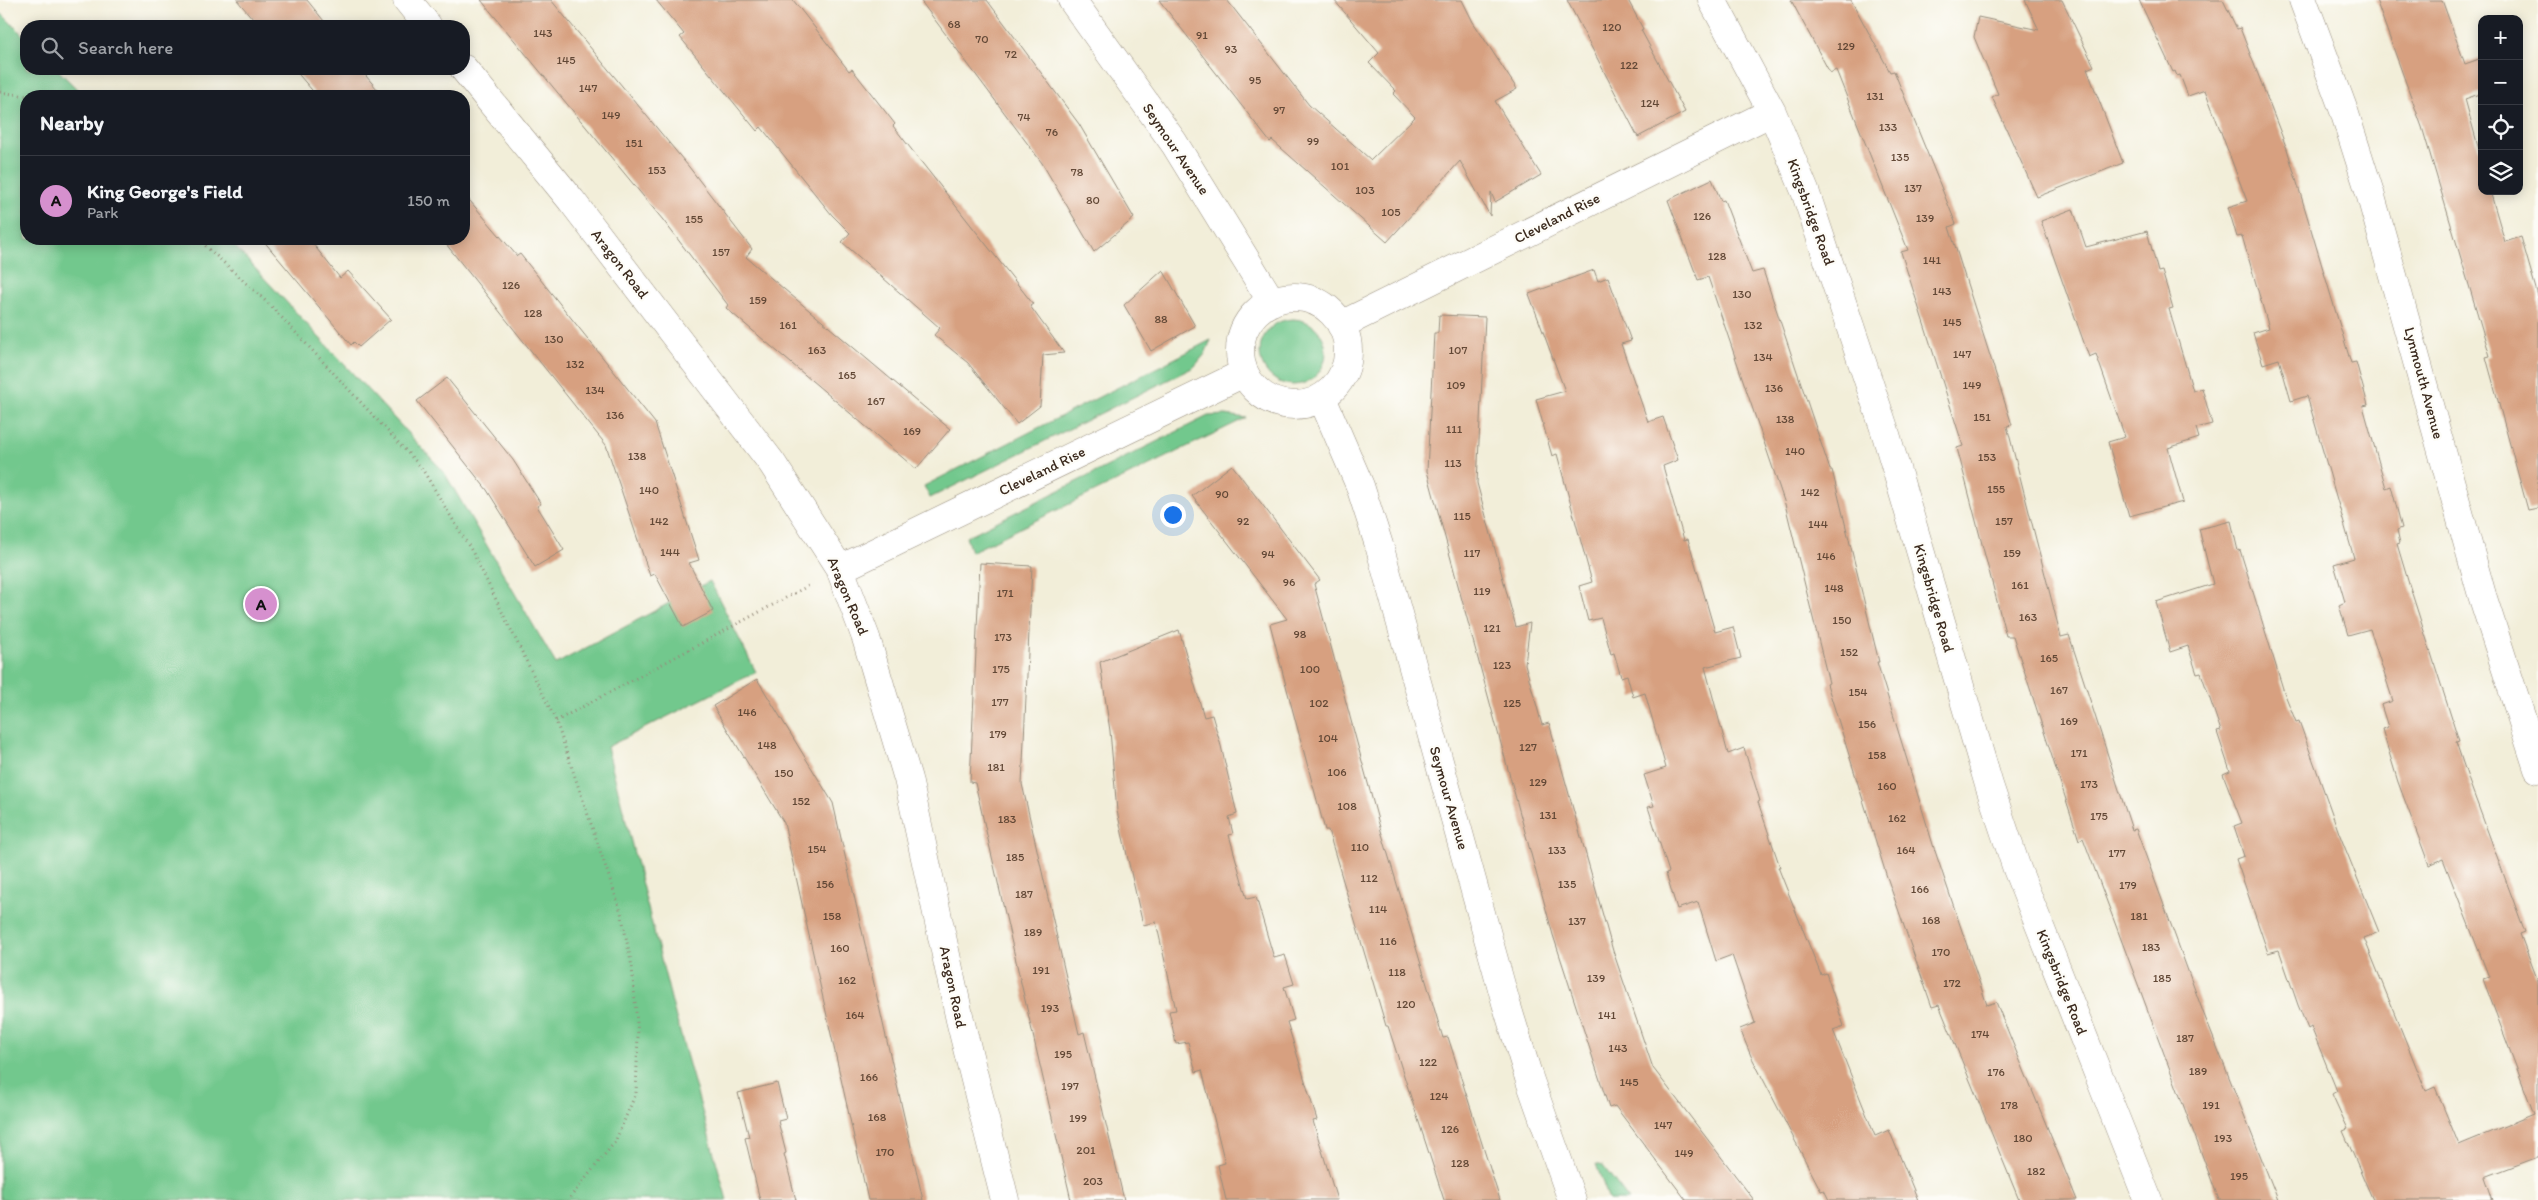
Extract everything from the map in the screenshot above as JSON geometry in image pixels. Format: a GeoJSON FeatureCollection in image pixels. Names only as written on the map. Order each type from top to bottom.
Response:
{"type":"FeatureCollection","features":[{"type":"Feature","properties":{"kind":"street"},"geometry":{"type":"LineString","coordinates":[[407,0],[423,20]]}},
{"type":"Feature","properties":{"kind":"street","name":"Seymour Avenue"},"geometry":{"type":"LineString","coordinates":[[1072,0],[1174,143],[1272,302]]}},
{"type":"Feature","properties":{"kind":"street","name":"Kingsbridge Road"},"geometry":{"type":"LineString","coordinates":[[1712,0],[1772,112],[1805,191],[1864,366],[1989,785],[2017,870],[2148,1200]]}},
{"type":"Feature","properties":{"kind":"street","name":"Lynmouth Avenue"},"geometry":{"type":"LineString","coordinates":[[2303,0],[2344,111],[2370,193],[2482,595],[2538,769]]}},
{"type":"Feature","properties":{"kind":"street","name":"Aragon Road"},"geometry":{"type":"LineString","coordinates":[[469,75],[571,200],[772,463],[840,570],[866,638],[908,780],[960,1020],[1005,1200]]}},
{"type":"Feature","properties":{"kind":"street","name":"Cleveland Rise"},"geometry":{"type":"LineString","coordinates":[[1341,325],[1772,112]]}},
{"type":"Feature","properties":{"kind":"street"},"geometry":{"type":"LineString","coordinates":[[1288,298],[1303,298],[1319,303],[1332,313],[1341,325],[1347,341],[1348,358],[1343,373],[1334,387],[1322,398],[1304,404],[1286,405],[1268,399],[1254,388],[1244,372],[1240,356],[1241,340],[1247,324],[1258,311],[1272,302],[1288,298]]}},
{"type":"Feature","properties":{"kind":"street","name":"Cleveland Rise"},"geometry":{"type":"LineString","coordinates":[[840,570],[1244,372]]}},
{"type":"Feature","properties":{"kind":"street","name":"Seymour Avenue"},"geometry":{"type":"LineString","coordinates":[[1322,398],[1360,486],[1506,1003],[1529,1078],[1572,1200]]}},
{"type":"Feature","properties":{"kind":"path"},"geometry":{"type":"LineString","coordinates":[[0,92],[6,91],[20,94]]}},
{"type":"Feature","properties":{"kind":"path"},"geometry":{"type":"LineString","coordinates":[[205,245],[271,306],[421,467],[474,553],[556,721],[621,912],[632,967],[638,1034],[636,1093],[619,1134],[615,1142],[568,1200]]}},
{"type":"Feature","properties":{"kind":"path"},"geometry":{"type":"LineString","coordinates":[[556,721],[840,570]]}},
{"type":"Feature","properties":{"kind":"green space"},"geometry":{"type":"Polygon","coordinates":[[[0,12],[20,32],[20,75],[63,75],[78,90],[20,90],[20,245],[234,245],[444,472],[556,664],[710,581],[756,672],[607,747],[676,1018],[727,1200],[0,1200],[0,12]]]}},
{"type":"Feature","properties":{"kind":"green space"},"geometry":{"type":"Polygon","coordinates":[[[1293,319],[1306,322],[1316,329],[1323,339],[1326,352],[1323,365],[1316,375],[1306,382],[1293,385],[1280,382],[1270,375],[1263,365],[1260,352],[1263,339],[1270,329],[1280,322],[1293,319]]]}},
{"type":"Feature","properties":{"kind":"green space"},"geometry":{"type":"Polygon","coordinates":[[[1211,340],[1205,354],[1194,367],[930,498],[924,486],[1211,340]]]}},
{"type":"Feature","properties":{"kind":"green space"},"geometry":{"type":"Polygon","coordinates":[[[1226,415],[1246,418],[971,552],[966,537],[1208,416],[1226,415]]]}},
{"type":"Feature","properties":{"kind":"green space"},"geometry":{"type":"Polygon","coordinates":[[[1596,1164],[1603,1166],[1629,1200],[1609,1200],[1596,1164]]]}},
{"type":"Feature","properties":{"kind":"building"},"geometry":{"type":"Polygon","coordinates":[[[237,0],[307,0],[323,20],[254,20],[237,0]]]}},
{"type":"Feature","properties":{"kind":"building"},"geometry":{"type":"Polygon","coordinates":[[[481,0],[551,0],[689,167],[752,249],[746,257],[950,429],[916,469],[726,308],[728,305],[663,220],[481,0]]]}},
{"type":"Feature","properties":{"kind":"building"},"geometry":{"type":"Polygon","coordinates":[[[656,0],[793,0],[849,71],[852,69],[895,124],[893,126],[1033,304],[1030,306],[1064,353],[1043,355],[1040,406],[1017,424],[968,363],[934,335],[940,328],[842,242],[850,233],[832,215],[761,127],[757,131],[680,37],[684,34],[656,0]]]}},
{"type":"Feature","properties":{"kind":"building"},"geometry":{"type":"Polygon","coordinates":[[[920,0],[987,0],[1079,124],[1134,218],[1094,252],[1042,163],[920,0]]]}},
{"type":"Feature","properties":{"kind":"building"},"geometry":{"type":"Polygon","coordinates":[[[1159,0],[1227,0],[1309,105],[1371,160],[1415,117],[1393,94],[1396,91],[1369,63],[1379,53],[1334,0],[1462,0],[1473,22],[1517,89],[1495,101],[1541,175],[1495,202],[1491,192],[1490,216],[1460,161],[1387,242],[1272,140],[1270,142],[1159,0]]]}},
{"type":"Feature","properties":{"kind":"building"},"geometry":{"type":"Polygon","coordinates":[[[1567,0],[1628,0],[1643,29],[1641,30],[1685,112],[1638,137],[1567,0]]]}},
{"type":"Feature","properties":{"kind":"building"},"geometry":{"type":"Polygon","coordinates":[[[1791,0],[1851,0],[1890,72],[1894,71],[1931,162],[1956,224],[1949,227],[2012,425],[2007,426],[2061,637],[2069,635],[2132,830],[2136,829],[2203,1012],[2278,1200],[2219,1200],[2083,838],[2079,840],[2013,636],[2006,636],[1957,448],[1963,446],[1901,252],[1908,250],[1836,70],[1830,73],[1791,0]]]}},
{"type":"Feature","properties":{"kind":"building"},"geometry":{"type":"Polygon","coordinates":[[[2025,0],[2062,0],[2094,66],[2087,69],[2123,163],[2037,197],[1992,97],[1998,94],[1974,37],[1978,17],[2039,30],[2025,0]]]}},
{"type":"Feature","properties":{"kind":"building"},"geometry":{"type":"Polygon","coordinates":[[[2139,0],[2223,0],[2237,29],[2240,28],[2287,149],[2351,363],[2356,362],[2368,405],[2363,406],[2386,488],[2391,486],[2402,528],[2397,530],[2400,543],[2397,544],[2459,741],[2456,742],[2525,932],[2520,934],[2538,981],[2538,1157],[2485,1177],[2493,1200],[2373,1200],[2343,1131],[2348,1129],[2332,1094],[2337,1091],[2311,1027],[2308,1029],[2298,1005],[2279,950],[2268,953],[2236,859],[2244,856],[2234,826],[2242,823],[2223,774],[2230,771],[2217,732],[2221,731],[2201,673],[2197,674],[2188,646],[2170,652],[2156,602],[2213,584],[2199,529],[2231,521],[2238,551],[2240,550],[2284,692],[2296,722],[2299,721],[2339,833],[2379,932],[2364,938],[2426,1091],[2435,1087],[2459,1145],[2534,1114],[2483,979],[2489,977],[2443,859],[2429,865],[2398,782],[2382,729],[2388,727],[2381,705],[2393,701],[2370,629],[2348,635],[2339,605],[2345,602],[2334,564],[2354,558],[2307,396],[2291,401],[2279,359],[2263,364],[2253,333],[2269,328],[2242,236],[2237,237],[2228,207],[2247,201],[2205,90],[2188,96],[2180,75],[2177,76],[2175,71],[2173,72],[2139,0]]]}},
{"type":"Feature","properties":{"kind":"building"},"geometry":{"type":"Polygon","coordinates":[[[2376,0],[2442,0],[2465,64],[2478,59],[2478,94],[2465,99],[2478,146],[2478,195],[2491,195],[2505,242],[2521,237],[2538,296],[2538,508],[2528,510],[2486,357],[2490,356],[2422,127],[2376,0]]]}},
{"type":"Feature","properties":{"kind":"building"},"geometry":{"type":"Polygon","coordinates":[[[299,75],[365,75],[378,90],[312,90],[299,75]]]}},
{"type":"Feature","properties":{"kind":"building"},"geometry":{"type":"Polygon","coordinates":[[[1712,179],[1721,201],[1724,200],[1752,273],[1763,270],[1830,470],[1832,470],[1879,662],[1877,662],[1934,848],[1987,1005],[1996,1002],[2077,1200],[2019,1200],[1939,1005],[1932,1007],[1886,874],[1827,684],[1829,683],[1785,504],[1708,277],[1698,280],[1668,200],[1712,179]]]}},
{"type":"Feature","properties":{"kind":"building"},"geometry":{"type":"Polygon","coordinates":[[[470,201],[517,256],[520,254],[655,423],[699,560],[689,563],[713,611],[683,627],[655,574],[650,576],[606,445],[447,245],[470,245],[470,201]]]}},
{"type":"Feature","properties":{"kind":"building"},"geometry":{"type":"Polygon","coordinates":[[[2073,209],[2086,247],[2147,231],[2158,272],[2162,271],[2173,308],[2169,309],[2193,391],[2202,388],[2212,424],[2196,428],[2199,438],[2168,448],[2183,502],[2129,516],[2108,442],[2125,437],[2096,354],[2089,357],[2041,221],[2073,209]]]}},
{"type":"Feature","properties":{"kind":"building"},"geometry":{"type":"Polygon","coordinates":[[[267,245],[314,245],[340,278],[348,271],[391,319],[359,347],[354,342],[351,345],[267,245]]]}},
{"type":"Feature","properties":{"kind":"building"},"geometry":{"type":"Polygon","coordinates":[[[1163,270],[1195,326],[1151,351],[1124,305],[1163,270]]]}},
{"type":"Feature","properties":{"kind":"building"},"geometry":{"type":"Polygon","coordinates":[[[1594,270],[1598,281],[1608,277],[1631,341],[1621,344],[1648,422],[1663,417],[1678,460],[1663,466],[1684,540],[1688,539],[1715,632],[1733,627],[1741,658],[1705,667],[1728,754],[1744,748],[1760,801],[1758,802],[1780,867],[1778,867],[1821,975],[1826,973],[1844,1026],[1833,1030],[1875,1136],[1889,1130],[1918,1200],[1829,1200],[1824,1190],[1821,1191],[1751,1056],[1740,1029],[1755,1023],[1732,955],[1716,961],[1698,902],[1677,909],[1666,873],[1669,872],[1648,807],[1654,806],[1644,775],[1666,768],[1645,693],[1633,697],[1627,675],[1621,677],[1614,653],[1611,654],[1601,618],[1588,621],[1579,586],[1592,582],[1557,454],[1552,456],[1536,399],[1565,391],[1529,294],[1594,270]]]}},
{"type":"Feature","properties":{"kind":"building"},"geometry":{"type":"Polygon","coordinates":[[[1439,315],[1485,317],[1477,483],[1516,627],[1530,623],[1525,664],[1542,725],[1549,723],[1613,951],[1653,1068],[1754,1200],[1686,1200],[1615,1106],[1609,1108],[1553,935],[1427,471],[1434,333],[1438,333],[1439,315]]]}},
{"type":"Feature","properties":{"kind":"building"},"geometry":{"type":"Polygon","coordinates":[[[447,378],[513,460],[541,504],[537,506],[564,550],[535,567],[487,490],[417,401],[447,378]]]}},
{"type":"Feature","properties":{"kind":"building"},"geometry":{"type":"Polygon","coordinates":[[[1232,465],[1320,580],[1314,584],[1379,824],[1443,1038],[1448,1037],[1500,1200],[1444,1200],[1388,1026],[1386,1026],[1328,830],[1325,830],[1270,624],[1287,619],[1192,496],[1232,465]]]}},
{"type":"Feature","properties":{"kind":"building"},"geometry":{"type":"Polygon","coordinates":[[[980,563],[1032,566],[1022,784],[1079,1034],[1084,1032],[1124,1200],[1071,1200],[975,783],[970,782],[980,563]]]}},
{"type":"Feature","properties":{"kind":"building"},"geometry":{"type":"Polygon","coordinates":[[[1179,630],[1204,717],[1212,715],[1221,746],[1237,814],[1229,817],[1233,834],[1229,835],[1247,899],[1256,897],[1274,958],[1285,955],[1294,984],[1284,987],[1294,1020],[1287,1022],[1317,1120],[1313,1121],[1337,1200],[1226,1200],[1218,1165],[1225,1163],[1202,1070],[1196,1072],[1188,1042],[1176,1044],[1169,1011],[1176,1010],[1156,922],[1143,925],[1117,811],[1110,731],[1100,662],[1179,630]]]}},
{"type":"Feature","properties":{"kind":"building"},"geometry":{"type":"Polygon","coordinates":[[[757,679],[833,803],[923,1200],[868,1200],[784,823],[713,706],[757,679]]]}},
{"type":"Feature","properties":{"kind":"building"},"geometry":{"type":"Polygon","coordinates":[[[777,1083],[786,1119],[778,1121],[796,1200],[760,1200],[745,1138],[749,1137],[738,1093],[777,1083]]]}},
{"type":"Feature","properties":{"kind":"place","name":"King George's Field"},"geometry":{"type":"Point","coordinates":[261,604]}}]}
